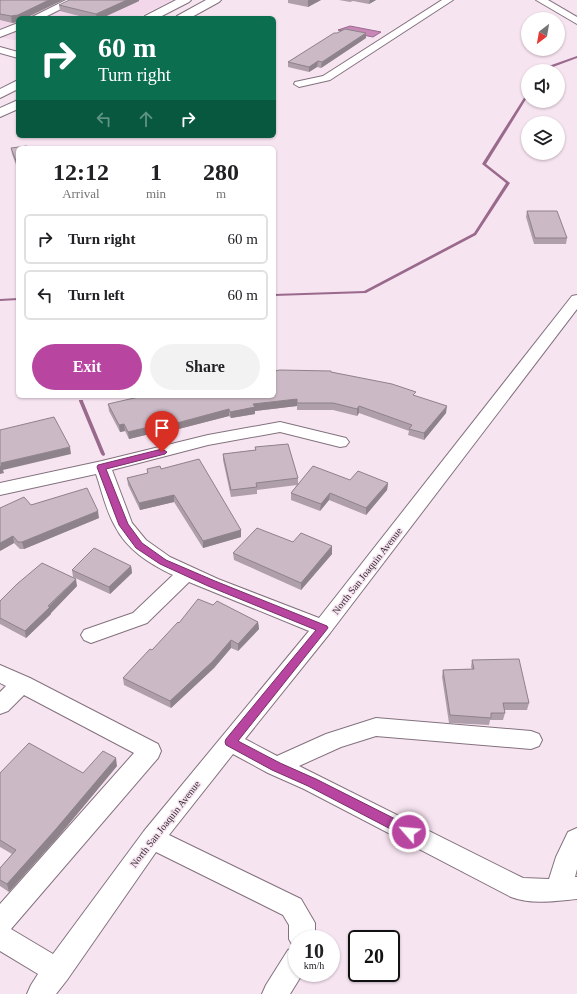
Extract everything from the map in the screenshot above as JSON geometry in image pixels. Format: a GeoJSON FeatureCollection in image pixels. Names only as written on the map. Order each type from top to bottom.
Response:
{"type":"FeatureCollection","features":[{"type":"Feature","properties":{"kind":"main road"},"geometry":{"type":"LineString","coordinates":[[153,16],[185,0]]}},
{"type":"Feature","properties":{"kind":"main road"},"geometry":{"type":"LineString","coordinates":[[185,16],[215,0]]}},
{"type":"Feature","properties":{"kind":"main road"},"geometry":{"type":"LineString","coordinates":[[0,94],[16,85]]}},
{"type":"Feature","properties":{"kind":"main road"},"geometry":{"type":"LineString","coordinates":[[0,113],[16,105]]}},
{"type":"Feature","properties":{"kind":"street"},"geometry":{"type":"LineString","coordinates":[[39,16],[74,0]]}},
{"type":"Feature","properties":{"kind":"street"},"geometry":{"type":"LineString","coordinates":[[299,84],[326,78],[448,0]]}},
{"type":"Feature","properties":{"kind":"street"},"geometry":{"type":"LineString","coordinates":[[541,0],[577,22]]}},
{"type":"Feature","properties":{"kind":"street"},"geometry":{"type":"LineString","coordinates":[[0,34],[16,27]]}},
{"type":"Feature","properties":{"kind":"street"},"geometry":{"type":"LineString","coordinates":[[0,42],[16,46]]}},
{"type":"Feature","properties":{"kind":"street"},"geometry":{"type":"LineString","coordinates":[[0,50],[16,54]]}},
{"type":"Feature","properties":{"kind":"street","name":"North San Joaquin Avenue"},"geometry":{"type":"LineString","coordinates":[[40,994],[58,971],[152,838],[323,628],[577,299]]}},
{"type":"Feature","properties":{"kind":"street"},"geometry":{"type":"LineString","coordinates":[[0,489],[102,467],[208,440],[280,427],[340,442]]}},
{"type":"Feature","properties":{"kind":"street"},"geometry":{"type":"LineString","coordinates":[[102,467],[123,525],[139,545],[163,562],[187,573],[323,628]]}},
{"type":"Feature","properties":{"kind":"street"},"geometry":{"type":"LineString","coordinates":[[91,634],[140,618],[187,573]]}},
{"type":"Feature","properties":{"kind":"street"},"geometry":{"type":"LineString","coordinates":[[0,672],[150,751],[0,923]]}},
{"type":"Feature","properties":{"kind":"street"},"geometry":{"type":"LineString","coordinates":[[0,705],[22,684]]}},
{"type":"Feature","properties":{"kind":"street"},"geometry":{"type":"LineString","coordinates":[[276,766],[334,740],[376,727],[531,740]]}},
{"type":"Feature","properties":{"kind":"street"},"geometry":{"type":"LineString","coordinates":[[230,742],[276,766],[312,782],[520,889],[543,891],[568,888],[568,857],[577,839]]}},
{"type":"Feature","properties":{"kind":"street"},"geometry":{"type":"LineString","coordinates":[[152,838],[292,907],[302,923],[302,930]]}},
{"type":"Feature","properties":{"kind":"street"},"geometry":{"type":"LineString","coordinates":[[0,937],[58,971]]}},
{"type":"Feature","properties":{"kind":"street"},"geometry":{"type":"LineString","coordinates":[[275,994],[288,973]]}},
{"type":"Feature","properties":{"kind":"shaded area"},"geometry":{"type":"Polygon","coordinates":[[[7,0],[173,0],[140,16],[16,16],[16,41],[0,37],[0,3],[7,0]]]}},
{"type":"Feature","properties":{"kind":"shaded area"},"geometry":{"type":"Polygon","coordinates":[[[350,26],[381,32],[373,37],[338,30],[350,26]]]}},
{"type":"Feature","properties":{"kind":"building"},"geometry":{"type":"Polygon","coordinates":[[[0,0],[49,0],[18,15],[11,16],[0,14],[0,0]]]}},
{"type":"Feature","properties":{"kind":"building"},"geometry":{"type":"Polygon","coordinates":[[[69,0],[127,0],[96,14],[59,5],[69,0]]]}},
{"type":"Feature","properties":{"kind":"building"},"geometry":{"type":"Polygon","coordinates":[[[345,29],[366,33],[322,62],[318,61],[309,67],[288,62],[334,33],[345,29]]]}},
{"type":"Feature","properties":{"kind":"building"},"geometry":{"type":"Polygon","coordinates":[[[16,147],[16,161],[11,148],[16,147]]]}},
{"type":"Feature","properties":{"kind":"building"},"geometry":{"type":"Polygon","coordinates":[[[527,211],[557,211],[567,238],[535,238],[527,211]]]}},
{"type":"Feature","properties":{"kind":"building"},"geometry":{"type":"Polygon","coordinates":[[[276,371],[331,371],[392,384],[416,392],[413,395],[447,406],[424,433],[409,429],[412,425],[359,406],[357,409],[333,403],[297,403],[297,399],[253,404],[255,407],[230,412],[229,409],[162,427],[161,424],[128,432],[124,424],[119,425],[108,404],[134,398],[276,398],[276,371]]]}},
{"type":"Feature","properties":{"kind":"building"},"geometry":{"type":"Polygon","coordinates":[[[54,417],[70,447],[1,463],[2,466],[0,466],[0,430],[54,417]]]}},
{"type":"Feature","properties":{"kind":"building"},"geometry":{"type":"Polygon","coordinates":[[[288,444],[298,478],[256,483],[257,487],[231,490],[223,454],[256,450],[255,447],[288,444]]]}},
{"type":"Feature","properties":{"kind":"building"},"geometry":{"type":"Polygon","coordinates":[[[199,459],[241,530],[203,541],[174,495],[139,503],[127,478],[148,473],[147,469],[160,466],[161,469],[199,459]]]}},
{"type":"Feature","properties":{"kind":"building"},"geometry":{"type":"Polygon","coordinates":[[[313,466],[350,480],[358,471],[388,483],[366,508],[330,493],[321,504],[291,493],[313,466]]]}},
{"type":"Feature","properties":{"kind":"building"},"geometry":{"type":"Polygon","coordinates":[[[87,488],[98,511],[22,542],[18,542],[13,536],[0,543],[0,508],[24,497],[31,505],[87,488]]]}},
{"type":"Feature","properties":{"kind":"building"},"geometry":{"type":"Polygon","coordinates":[[[257,528],[293,542],[301,533],[332,546],[301,583],[233,553],[257,528]]]}},
{"type":"Feature","properties":{"kind":"building"},"geometry":{"type":"Polygon","coordinates":[[[94,548],[131,566],[109,587],[72,570],[94,548]]]}},
{"type":"Feature","properties":{"kind":"building"},"geometry":{"type":"Polygon","coordinates":[[[42,563],[76,579],[25,631],[0,618],[0,601],[17,584],[42,563]]]}},
{"type":"Feature","properties":{"kind":"building"},"geometry":{"type":"Polygon","coordinates":[[[198,599],[213,605],[217,601],[258,622],[238,644],[231,640],[213,661],[170,701],[123,678],[150,649],[152,650],[178,622],[179,623],[198,599]]]}},
{"type":"Feature","properties":{"kind":"building"},"geometry":{"type":"Polygon","coordinates":[[[519,659],[529,703],[503,703],[505,713],[491,713],[491,718],[450,715],[443,670],[474,669],[472,660],[519,659]]]}},
{"type":"Feature","properties":{"kind":"building"},"geometry":{"type":"Polygon","coordinates":[[[29,743],[83,773],[103,751],[116,758],[7,884],[0,880],[0,868],[16,850],[0,840],[0,773],[29,743]]]}},
{"type":"Feature","properties":{"kind":"waterway"},"geometry":{"type":"LineString","coordinates":[[558,64],[577,57]]}},
{"type":"Feature","properties":{"kind":"waterway"},"geometry":{"type":"LineString","coordinates":[[276,295],[365,292],[475,234],[508,183],[484,164],[521,105]]}},
{"type":"Feature","properties":{"kind":"waterway"},"geometry":{"type":"LineString","coordinates":[[0,300],[16,299]]}},
{"type":"Feature","properties":{"kind":"waterway"},"geometry":{"type":"LineString","coordinates":[[81,401],[103,454]]}},
{"type":"Feature","properties":{"kind":"route"},"geometry":{"type":"LineString","coordinates":[[162,452],[102,467],[123,525],[139,545],[163,562],[211,584],[323,628],[230,742],[409,832]]}}]}
